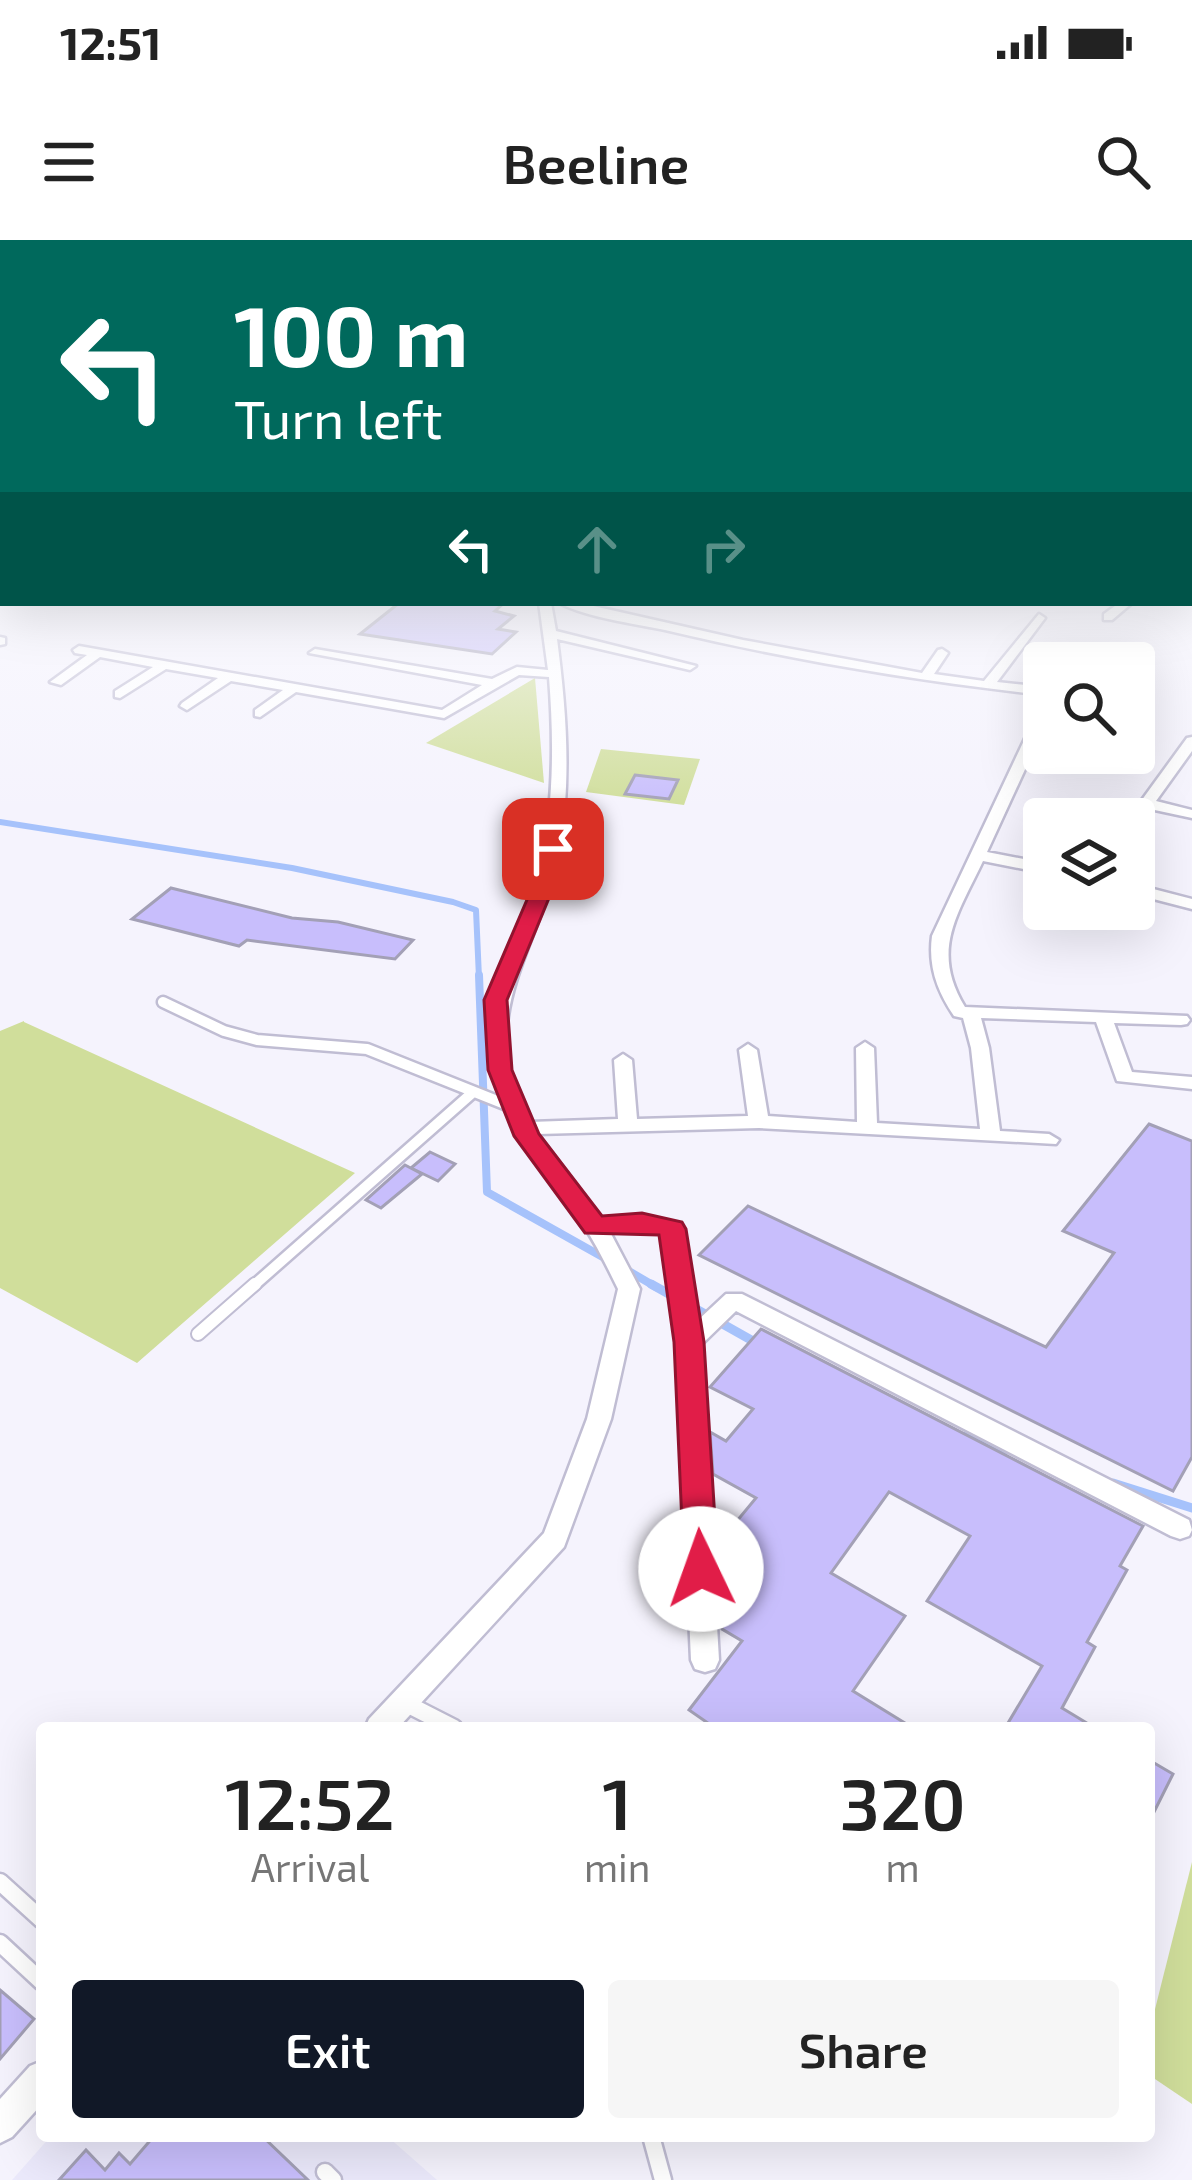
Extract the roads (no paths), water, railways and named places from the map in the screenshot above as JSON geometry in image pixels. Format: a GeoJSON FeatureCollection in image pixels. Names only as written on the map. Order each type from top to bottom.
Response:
{"type":"FeatureCollection","features":[{"type":"Feature","properties":{"kind":"street"},"geometry":{"type":"LineString","coordinates":[[385,1722],[555,1539],[599,1420],[629,1288],[595,1226],[520,1118],[500,1070],[496,1000],[545,881],[560,817],[550,634],[690,667]]}},
{"type":"Feature","properties":{"kind":"street"},"geometry":{"type":"LineString","coordinates":[[689,634],[925,678],[1023,690]]}},
{"type":"Feature","properties":{"kind":"street"},"geometry":{"type":"LineString","coordinates":[[987,686],[1027,634]]}},
{"type":"Feature","properties":{"kind":"street"},"geometry":{"type":"LineString","coordinates":[[79,650],[444,714],[517,671],[553,674]]}},
{"type":"Feature","properties":{"kind":"street"},"geometry":{"type":"LineString","coordinates":[[56,682],[98,653]]}},
{"type":"Feature","properties":{"kind":"street"},"geometry":{"type":"LineString","coordinates":[[315,653],[494,683]]}},
{"type":"Feature","properties":{"kind":"street"},"geometry":{"type":"LineString","coordinates":[[925,678],[942,653]]}},
{"type":"Feature","properties":{"kind":"street"},"geometry":{"type":"LineString","coordinates":[[120,694],[164,665]]}},
{"type":"Feature","properties":{"kind":"street"},"geometry":{"type":"LineString","coordinates":[[187,706],[228,676]]}},
{"type":"Feature","properties":{"kind":"street"},"geometry":{"type":"LineString","coordinates":[[260,713],[293,688]]}},
{"type":"Feature","properties":{"kind":"street"},"geometry":{"type":"LineString","coordinates":[[1151,798],[1192,741]]}},
{"type":"Feature","properties":{"kind":"street"},"geometry":{"type":"LineString","coordinates":[[1023,758],[940,936],[937,955],[950,999],[960,1012],[1181,1020]]}},
{"type":"Feature","properties":{"kind":"street"},"geometry":{"type":"LineString","coordinates":[[1155,806],[1192,814]]}},
{"type":"Feature","properties":{"kind":"street"},"geometry":{"type":"LineString","coordinates":[[978,855],[1023,864]]}},
{"type":"Feature","properties":{"kind":"street"},"geometry":{"type":"LineString","coordinates":[[1155,894],[1192,904]]}},
{"type":"Feature","properties":{"kind":"street"},"geometry":{"type":"LineString","coordinates":[[971,1013],[991,1136]]}},
{"type":"Feature","properties":{"kind":"street"},"geometry":{"type":"LineString","coordinates":[[1104,1019],[1124,1077],[1192,1083]]}},
{"type":"Feature","properties":{"kind":"street"},"geometry":{"type":"LineString","coordinates":[[865,1048],[867,1129]]}},
{"type":"Feature","properties":{"kind":"street"},"geometry":{"type":"LineString","coordinates":[[748,1050],[759,1122]]}},
{"type":"Feature","properties":{"kind":"street"},"geometry":{"type":"LineString","coordinates":[[623,1060],[628,1124]]}},
{"type":"Feature","properties":{"kind":"street"},"geometry":{"type":"LineString","coordinates":[[520,1118],[628,1124],[759,1122],[1049,1140]]}},
{"type":"Feature","properties":{"kind":"street"},"geometry":{"type":"LineString","coordinates":[[595,1226],[642,1222],[672,1229],[689,1342],[705,1660]]}},
{"type":"Feature","properties":{"kind":"street"},"geometry":{"type":"LineString","coordinates":[[689,1342],[734,1300],[1180,1528]]}},
{"type":"Feature","properties":{"kind":"street"},"geometry":{"type":"LineString","coordinates":[[0,2125],[36,2085]]}},
{"type":"Feature","properties":{"kind":"lane"},"geometry":{"type":"LineString","coordinates":[[163,1003],[224,1031],[257,1040],[348,1046],[397,1060],[520,1118]]}},
{"type":"Feature","properties":{"kind":"lane"},"geometry":{"type":"LineString","coordinates":[[198,1334],[470,1094]]}},
{"type":"Feature","properties":{"kind":"lane"},"geometry":{"type":"LineString","coordinates":[[403,1702],[442,1722]]}},
{"type":"Feature","properties":{"kind":"lane"},"geometry":{"type":"LineString","coordinates":[[0,1882],[36,1914]]}},
{"type":"Feature","properties":{"kind":"lane"},"geometry":{"type":"LineString","coordinates":[[0,1943],[36,1976]]}},
{"type":"Feature","properties":{"kind":"lane"},"geometry":{"type":"LineString","coordinates":[[653,2142],[663,2180]]}},
{"type":"Feature","properties":{"kind":"waterway"},"geometry":{"type":"LineString","coordinates":[[0,822],[292,868],[453,902],[476,910],[479,978]]}},
{"type":"Feature","properties":{"kind":"waterway"},"geometry":{"type":"LineString","coordinates":[[479,975],[487,1192],[608,1260]]}},
{"type":"Feature","properties":{"kind":"waterway"},"geometry":{"type":"LineString","coordinates":[[627,1270],[656,1287]]}},
{"type":"Feature","properties":{"kind":"waterway"},"geometry":{"type":"LineString","coordinates":[[651,1284],[676,1298]]}},
{"type":"Feature","properties":{"kind":"waterway"},"geometry":{"type":"LineString","coordinates":[[689,1305],[760,1345]]}},
{"type":"Feature","properties":{"kind":"waterway"},"geometry":{"type":"LineString","coordinates":[[965,1436],[1007,1450]]}},
{"type":"Feature","properties":{"kind":"waterway"},"geometry":{"type":"LineString","coordinates":[[1113,1483],[1192,1508]]}}]}
